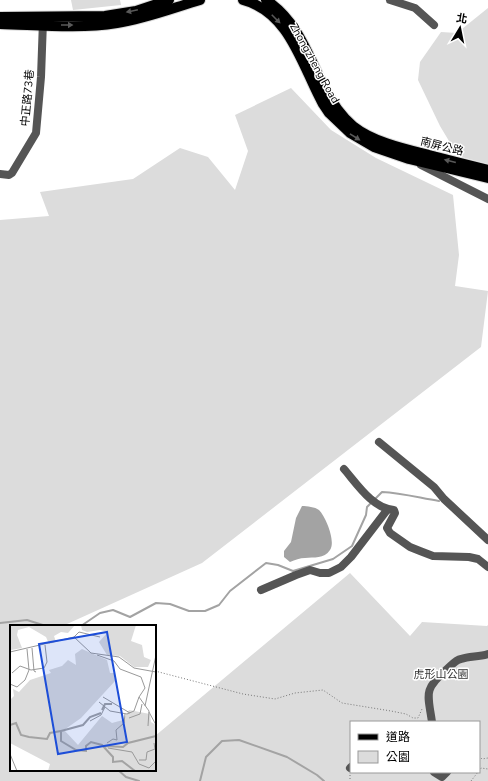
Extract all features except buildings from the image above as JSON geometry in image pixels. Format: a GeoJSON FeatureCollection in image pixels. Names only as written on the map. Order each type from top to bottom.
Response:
{"type":"FeatureCollection","features":[{"type":"Feature","properties":{"kind":"main road"},"geometry":{"type":"LineString","coordinates":[[0,24],[120,14],[136,11],[169,0]]}},
{"type":"Feature","properties":{"kind":"main road"},"geometry":{"type":"LineString","coordinates":[[0,17],[92,25],[117,23],[200,0]]}},
{"type":"Feature","properties":{"kind":"main road","name":"Zhongzheng Road"},"geometry":{"type":"LineString","coordinates":[[245,0],[261,7],[280,24],[291,39],[322,104],[350,134],[363,142],[409,159]]}},
{"type":"Feature","properties":{"kind":"main road","name":"Zhongzheng Road"},"geometry":{"type":"LineString","coordinates":[[266,0],[281,11],[297,32],[324,89],[338,110],[353,126],[364,133],[390,144]]}},
{"type":"Feature","properties":{"kind":"main road","name":"南屏公路"},"geometry":{"type":"LineString","coordinates":[[390,144],[488,170]]}},
{"type":"Feature","properties":{"kind":"main road","name":"南屏公路"},"geometry":{"type":"LineString","coordinates":[[409,159],[488,178]]}},
{"type":"Feature","properties":{"kind":"street"},"geometry":{"type":"LineString","coordinates":[[390,0],[415,8],[434,26]]}},
{"type":"Feature","properties":{"kind":"street","name":"中正路73巷"},"geometry":{"type":"LineString","coordinates":[[0,174],[9,175],[12,173],[36,133],[41,77],[43,20]]}},
{"type":"Feature","properties":{"kind":"street"},"geometry":{"type":"LineString","coordinates":[[390,144],[409,159],[488,199]]}},
{"type":"Feature","properties":{"kind":"street"},"geometry":{"type":"LineString","coordinates":[[379,442],[434,487],[444,499],[488,540]]}},
{"type":"Feature","properties":{"kind":"street"},"geometry":{"type":"LineString","coordinates":[[344,470],[373,501],[387,510],[394,510],[395,513],[387,528],[390,533],[410,547],[433,556],[478,558],[488,567]]}},
{"type":"Feature","properties":{"kind":"street"},"geometry":{"type":"LineString","coordinates":[[261,590],[310,570],[320,573],[329,572],[341,567],[351,557],[387,510]]}},
{"type":"Feature","properties":{"kind":"street"},"geometry":{"type":"LineString","coordinates":[[432,721],[428,698],[430,688],[434,681],[459,659],[481,657],[488,654]]}},
{"type":"Feature","properties":{"kind":"street"},"geometry":{"type":"LineString","coordinates":[[436,773],[442,777],[446,773]]}},
{"type":"Feature","properties":{"kind":"path"},"geometry":{"type":"LineString","coordinates":[[156,671],[243,694],[275,699],[295,693],[323,690],[342,704],[391,711],[406,714],[413,718],[418,718],[428,698]]}},
{"type":"Feature","properties":{"kind":"green space"},"geometry":{"type":"Polygon","coordinates":[[[71,0],[120,0],[121,5],[73,10],[71,0]]]}},
{"type":"Feature","properties":{"kind":"green space"},"geometry":{"type":"Polygon","coordinates":[[[488,8],[488,164],[458,156],[440,126],[418,80],[420,62],[441,32],[457,33],[488,8]]]}},
{"type":"Feature","properties":{"kind":"green space","name":"虎形山公園"},"geometry":{"type":"Polygon","coordinates":[[[291,88],[331,130],[376,158],[453,195],[459,255],[455,286],[488,291],[481,347],[202,563],[68,625],[10,625],[10,771],[156,771],[156,735],[350,573],[410,636],[422,622],[488,625],[488,781],[0,781],[0,220],[49,216],[40,192],[133,179],[180,148],[208,157],[235,190],[248,151],[235,115],[291,88]]]}},
{"type":"Feature","properties":{"kind":"shaded area"},"geometry":{"type":"Polygon","coordinates":[[[302,506],[315,508],[322,513],[331,536],[332,546],[325,555],[301,558],[290,562],[284,557],[284,551],[291,542],[296,518],[302,506]]]}},
{"type":"Feature","properties":{"kind":"waterway"},"geometry":{"type":"LineString","coordinates":[[375,499],[382,492],[404,494],[439,501]]}},
{"type":"Feature","properties":{"kind":"waterway"},"geometry":{"type":"LineString","coordinates":[[82,625],[100,613],[113,610],[130,617],[156,603],[170,604],[189,611],[205,611],[219,605],[230,591],[266,563],[278,565],[293,571],[333,559],[352,546],[366,515],[367,507],[371,503]]}},
{"type":"Feature","properties":{"kind":"waterway"},"geometry":{"type":"LineString","coordinates":[[0,623],[27,620],[43,625]]}},
{"type":"Feature","properties":{"kind":"waterway"},"geometry":{"type":"LineString","coordinates":[[200,781],[206,757],[222,741],[239,740],[287,757],[317,775],[324,781]]}},
{"type":"Feature","properties":{"kind":"waterway"},"geometry":{"type":"LineString","coordinates":[[119,771],[126,777],[139,781]]}}]}
